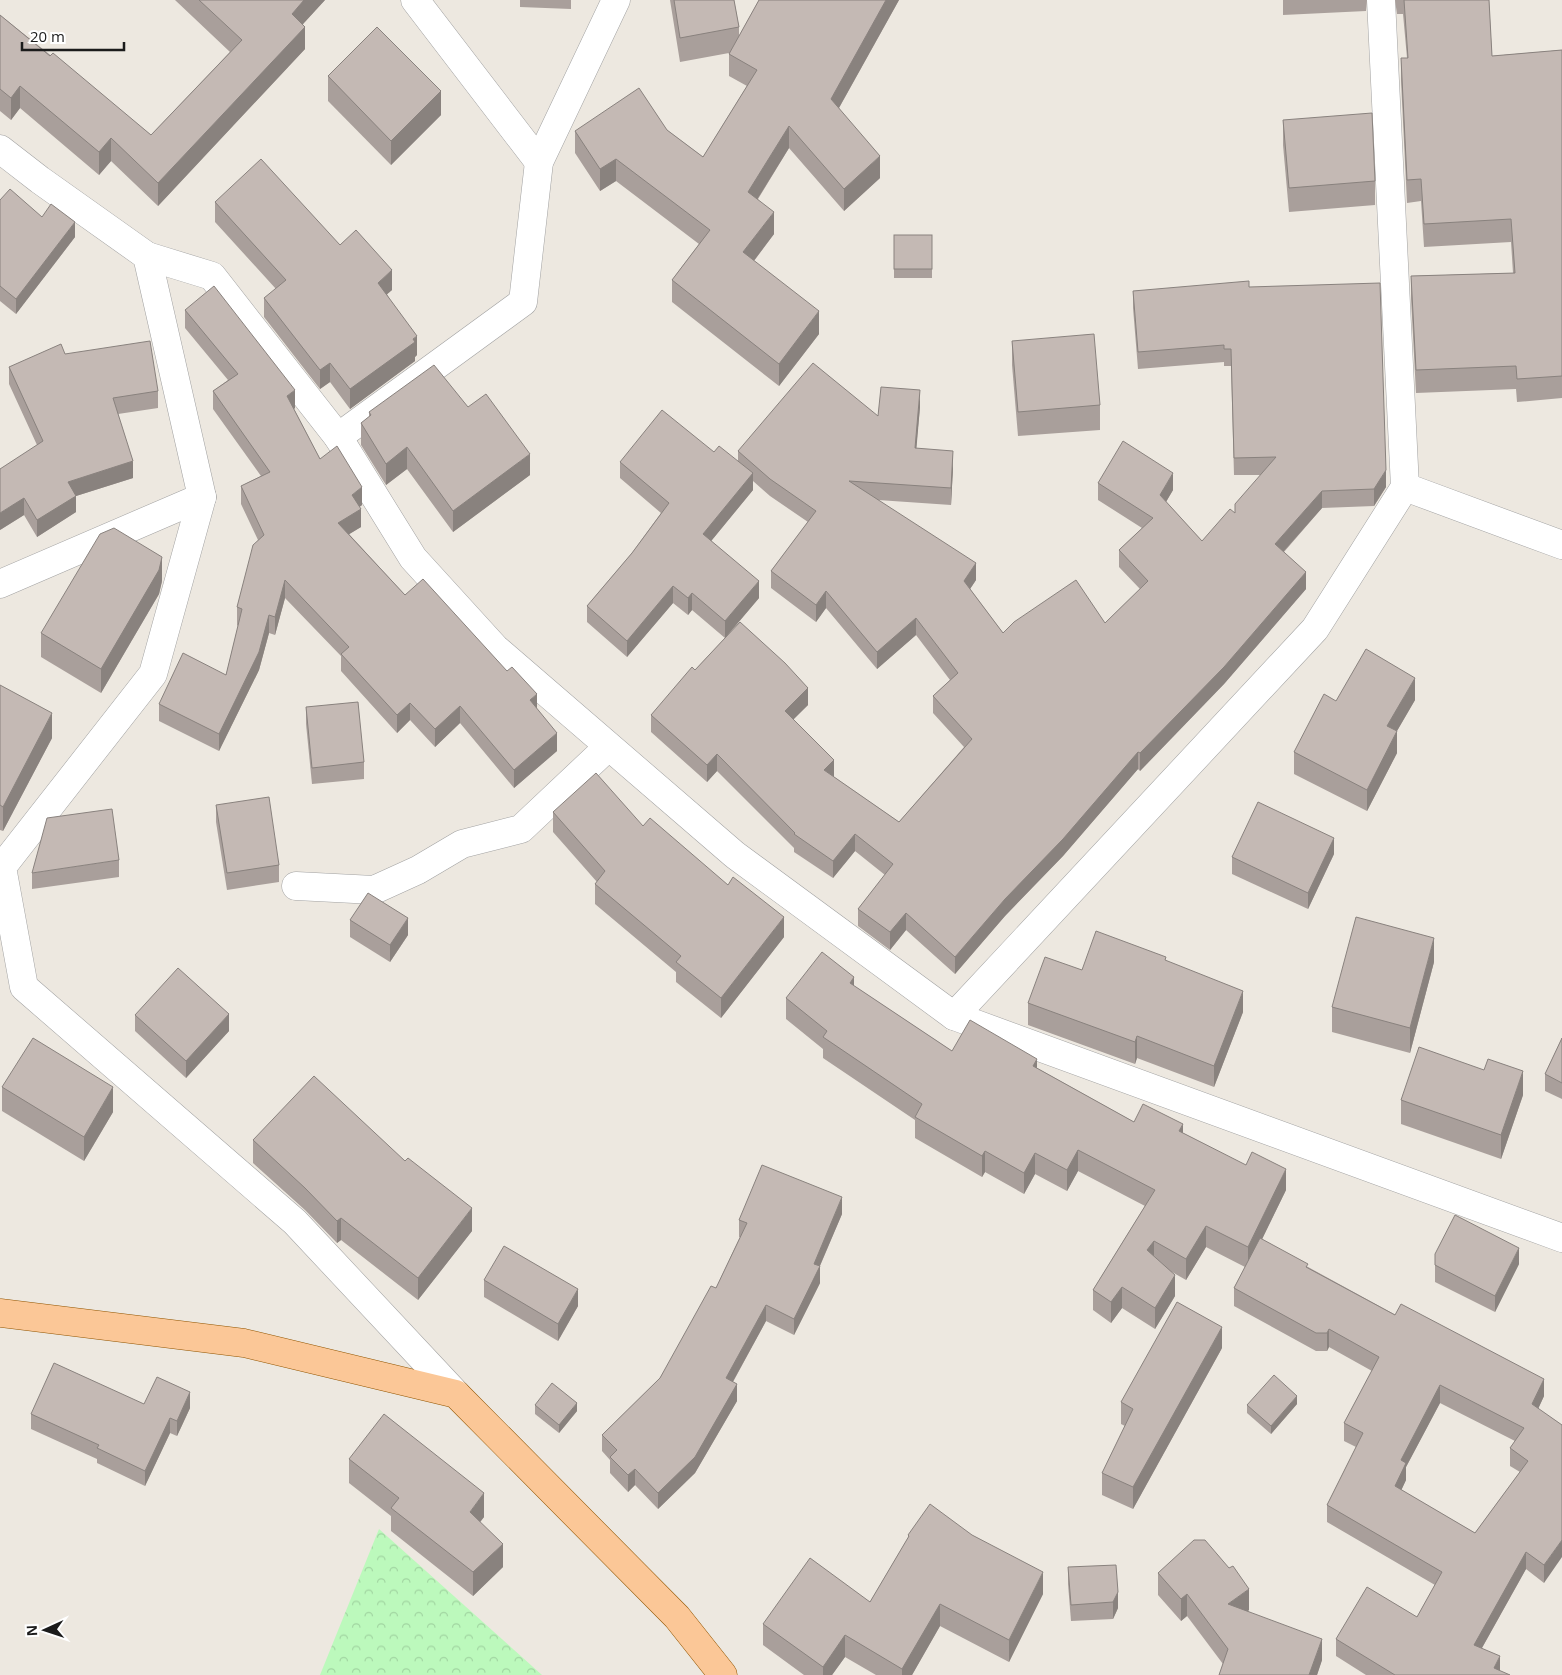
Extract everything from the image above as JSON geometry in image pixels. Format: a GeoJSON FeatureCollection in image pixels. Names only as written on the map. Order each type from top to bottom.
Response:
{"type":"FeatureCollection","features":[{"type":"Feature","properties":{"kind":"main road"},"geometry":{"type":"LineString","coordinates":[[0,1313],[244,1343],[456,1394],[676,1617],[723,1675]]}},
{"type":"Feature","properties":{"kind":"street"},"geometry":{"type":"LineString","coordinates":[[415,0],[539,162]]}},
{"type":"Feature","properties":{"kind":"street"},"geometry":{"type":"LineString","coordinates":[[338,437],[523,302],[539,162],[616,0]]}},
{"type":"Feature","properties":{"kind":"street"},"geometry":{"type":"LineString","coordinates":[[954,1016],[1314,630],[1405,487],[1381,0]]}},
{"type":"Feature","properties":{"kind":"street"},"geometry":{"type":"LineString","coordinates":[[0,149],[40,180],[147,256],[212,276],[338,437],[412,558],[495,648],[735,855],[954,1016],[1562,1238]]}},
{"type":"Feature","properties":{"kind":"street"},"geometry":{"type":"LineString","coordinates":[[147,256],[202,497],[153,674],[2,867],[24,987],[295,1222],[456,1394]]}},
{"type":"Feature","properties":{"kind":"street"},"geometry":{"type":"LineString","coordinates":[[1405,487],[1562,545]]}},
{"type":"Feature","properties":{"kind":"street"},"geometry":{"type":"LineString","coordinates":[[0,584],[202,497]]}},
{"type":"Feature","properties":{"kind":"street"},"geometry":{"type":"LineString","coordinates":[[296,886],[374,890],[418,870],[462,844],[521,829],[608,747]]}},
{"type":"Feature","properties":{"kind":"green space"},"geometry":{"type":"Polygon","coordinates":[[[379,1529],[542,1675],[320,1675],[379,1529]]]}},
{"type":"Feature","properties":{"kind":"building"},"geometry":{"type":"Polygon","coordinates":[[[199,0],[304,0],[292,14],[305,27],[158,183],[111,138],[99,152],[20,86],[11,98],[0,89],[0,15],[50,56],[53,53],[151,135],[242,40],[199,0]]]}},
{"type":"Feature","properties":{"kind":"building"},"geometry":{"type":"Polygon","coordinates":[[[674,0],[734,0],[739,27],[680,38],[674,0]]]}},
{"type":"Feature","properties":{"kind":"building"},"geometry":{"type":"Polygon","coordinates":[[[759,0],[886,0],[831,99],[880,156],[844,189],[789,126],[748,192],[774,212],[743,252],[819,311],[779,364],[672,280],[710,230],[616,159],[600,169],[575,131],[639,88],[667,130],[703,157],[757,70],[729,54],[759,0]]]}},
{"type":"Feature","properties":{"kind":"building"},"geometry":{"type":"Polygon","coordinates":[[[1404,0],[1489,0],[1492,56],[1562,50],[1562,376],[1517,379],[1516,366],[1416,370],[1411,276],[1515,273],[1511,219],[1424,224],[1421,179],[1407,180],[1401,58],[1408,58],[1404,0]]]}},
{"type":"Feature","properties":{"kind":"building"},"geometry":{"type":"Polygon","coordinates":[[[377,27],[441,91],[391,141],[328,76],[377,27]]]}},
{"type":"Feature","properties":{"kind":"building"},"geometry":{"type":"Polygon","coordinates":[[[1372,113],[1375,181],[1289,188],[1283,120],[1372,113]]]}},
{"type":"Feature","properties":{"kind":"building"},"geometry":{"type":"Polygon","coordinates":[[[261,159],[340,245],[356,230],[392,270],[378,283],[417,336],[413,339],[415,342],[350,389],[330,363],[320,370],[264,298],[286,280],[215,202],[261,159]]]}},
{"type":"Feature","properties":{"kind":"building"},"geometry":{"type":"Polygon","coordinates":[[[10,189],[42,217],[51,204],[75,222],[16,299],[0,286],[0,200],[10,189]]]}},
{"type":"Feature","properties":{"kind":"building"},"geometry":{"type":"Polygon","coordinates":[[[894,235],[932,235],[932,269],[894,269],[894,235]]]}},
{"type":"Feature","properties":{"kind":"building"},"geometry":{"type":"Polygon","coordinates":[[[1249,281],[1249,287],[1380,283],[1386,470],[1374,489],[1322,491],[1275,544],[1306,572],[1224,667],[1140,753],[1138,752],[1063,839],[1005,899],[955,957],[906,913],[890,932],[858,909],[893,864],[855,834],[833,861],[794,834],[717,754],[707,765],[651,715],[692,667],[695,670],[740,622],[785,663],[808,688],[785,711],[834,760],[824,770],[899,822],[972,739],[933,696],[958,673],[916,618],[877,652],[826,591],[816,605],[771,571],[816,511],[770,479],[738,451],[813,363],[878,416],[881,387],[920,390],[915,448],[953,451],[951,488],[849,481],[976,563],[964,581],[1003,633],[1014,622],[1076,580],[1105,623],[1148,581],[1119,550],[1153,518],[1098,483],[1123,441],[1173,473],[1160,495],[1202,541],[1230,509],[1235,513],[1235,504],[1276,457],[1234,458],[1231,349],[1224,349],[1224,345],[1138,352],[1133,291],[1249,281]]]}},
{"type":"Feature","properties":{"kind":"building"},"geometry":{"type":"Polygon","coordinates":[[[214,286],[295,390],[287,396],[320,459],[337,446],[362,487],[352,495],[361,509],[338,523],[405,595],[423,579],[507,671],[512,667],[537,694],[530,700],[557,733],[514,770],[460,706],[435,729],[410,703],[397,715],[341,654],[349,647],[285,580],[275,617],[269,615],[259,652],[219,734],[159,704],[183,653],[226,675],[242,609],[237,607],[253,545],[264,535],[241,486],[270,472],[213,391],[238,374],[185,310],[214,286]]]}},
{"type":"Feature","properties":{"kind":"building"},"geometry":{"type":"Polygon","coordinates":[[[1094,334],[1100,405],[1018,412],[1012,341],[1094,334]]]}},
{"type":"Feature","properties":{"kind":"building"},"geometry":{"type":"Polygon","coordinates":[[[150,341],[158,391],[113,398],[133,461],[68,482],[76,496],[37,520],[24,498],[0,513],[0,469],[43,441],[9,367],[61,344],[65,354],[150,341]]]}},
{"type":"Feature","properties":{"kind":"building"},"geometry":{"type":"Polygon","coordinates":[[[434,365],[468,407],[486,394],[530,454],[453,511],[407,447],[386,464],[361,423],[371,415],[369,412],[434,365]]]}},
{"type":"Feature","properties":{"kind":"building"},"geometry":{"type":"Polygon","coordinates":[[[662,410],[714,452],[719,446],[753,473],[703,534],[759,581],[725,621],[692,593],[688,598],[673,586],[627,641],[587,606],[632,553],[669,503],[620,462],[662,410]]]}},
{"type":"Feature","properties":{"kind":"building"},"geometry":{"type":"Polygon","coordinates":[[[114,528],[162,557],[159,570],[101,669],[41,633],[100,534],[114,528]]]}},
{"type":"Feature","properties":{"kind":"building"},"geometry":{"type":"Polygon","coordinates":[[[1366,649],[1415,678],[1387,726],[1397,731],[1367,790],[1294,752],[1324,694],[1336,701],[1366,649]]]}},
{"type":"Feature","properties":{"kind":"building"},"geometry":{"type":"Polygon","coordinates":[[[0,685],[52,713],[3,807],[0,805],[0,685]]]}},
{"type":"Feature","properties":{"kind":"building"},"geometry":{"type":"Polygon","coordinates":[[[358,702],[364,762],[312,768],[306,707],[358,702]]]}},
{"type":"Feature","properties":{"kind":"building"},"geometry":{"type":"Polygon","coordinates":[[[596,773],[643,826],[650,818],[728,885],[733,877],[784,917],[721,998],[676,962],[681,956],[595,884],[605,871],[553,812],[596,773]]]}},
{"type":"Feature","properties":{"kind":"building"},"geometry":{"type":"Polygon","coordinates":[[[269,797],[279,865],[227,873],[216,805],[269,797]]]}},
{"type":"Feature","properties":{"kind":"building"},"geometry":{"type":"Polygon","coordinates":[[[1258,802],[1334,838],[1308,893],[1232,857],[1258,802]]]}},
{"type":"Feature","properties":{"kind":"building"},"geometry":{"type":"Polygon","coordinates":[[[112,809],[119,860],[32,873],[47,818],[112,809]]]}},
{"type":"Feature","properties":{"kind":"building"},"geometry":{"type":"Polygon","coordinates":[[[368,893],[408,918],[390,945],[350,920],[368,893]]]}},
{"type":"Feature","properties":{"kind":"building"},"geometry":{"type":"Polygon","coordinates":[[[1356,917],[1434,938],[1410,1028],[1332,1007],[1356,917]]]}},
{"type":"Feature","properties":{"kind":"building"},"geometry":{"type":"Polygon","coordinates":[[[1096,931],[1166,957],[1165,960],[1243,991],[1214,1066],[1137,1036],[1135,1042],[1028,1003],[1045,957],[1082,970],[1096,931]]]}},
{"type":"Feature","properties":{"kind":"building"},"geometry":{"type":"Polygon","coordinates":[[[822,952],[854,977],[850,983],[952,1051],[970,1020],[1037,1059],[1033,1066],[1134,1122],[1143,1104],[1183,1124],[1179,1131],[1246,1165],[1252,1152],[1286,1169],[1248,1247],[1206,1226],[1186,1259],[1154,1241],[1147,1250],[1175,1275],[1155,1308],[1122,1287],[1111,1302],[1093,1290],[1155,1190],[1078,1150],[1067,1170],[1035,1153],[1024,1173],[985,1151],[982,1156],[915,1117],[922,1104],[823,1037],[827,1031],[786,998],[822,952]]]}},
{"type":"Feature","properties":{"kind":"building"},"geometry":{"type":"Polygon","coordinates":[[[178,968],[229,1014],[186,1061],[135,1015],[178,968]]]}},
{"type":"Feature","properties":{"kind":"building"},"geometry":{"type":"Polygon","coordinates":[[[33,1038],[113,1087],[84,1137],[2,1087],[33,1038]]]}},
{"type":"Feature","properties":{"kind":"building"},"geometry":{"type":"Polygon","coordinates":[[[1562,1038],[1562,1083],[1545,1074],[1562,1038]]]}},
{"type":"Feature","properties":{"kind":"building"},"geometry":{"type":"Polygon","coordinates":[[[1419,1047],[1484,1070],[1488,1059],[1523,1071],[1501,1135],[1401,1100],[1419,1047]]]}},
{"type":"Feature","properties":{"kind":"building"},"geometry":{"type":"Polygon","coordinates":[[[314,1076],[405,1161],[408,1158],[472,1208],[418,1278],[341,1218],[337,1221],[305,1188],[253,1140],[314,1076]]]}},
{"type":"Feature","properties":{"kind":"building"},"geometry":{"type":"Polygon","coordinates":[[[762,1165],[842,1197],[814,1264],[820,1266],[794,1319],[766,1305],[726,1378],[737,1384],[695,1457],[658,1493],[635,1469],[628,1475],[610,1457],[617,1450],[602,1435],[660,1378],[711,1286],[716,1288],[747,1223],[739,1220],[762,1165]]]}},
{"type":"Feature","properties":{"kind":"building"},"geometry":{"type":"Polygon","coordinates":[[[1455,1215],[1519,1248],[1495,1296],[1435,1265],[1435,1254],[1455,1215]]]}},
{"type":"Feature","properties":{"kind":"building"},"geometry":{"type":"Polygon","coordinates":[[[1260,1238],[1308,1264],[1306,1267],[1395,1315],[1401,1304],[1544,1379],[1532,1404],[1562,1425],[1562,1540],[1544,1565],[1526,1552],[1474,1645],[1500,1656],[1494,1668],[1510,1675],[1395,1675],[1336,1639],[1367,1587],[1417,1617],[1442,1572],[1327,1505],[1363,1433],[1344,1423],[1379,1357],[1329,1329],[1327,1333],[1316,1333],[1234,1288],[1260,1238]],[[1440,1385],[1401,1460],[1406,1463],[1395,1486],[1475,1533],[1528,1461],[1510,1448],[1524,1428],[1440,1385]]]}},
{"type":"Feature","properties":{"kind":"building"},"geometry":{"type":"Polygon","coordinates":[[[504,1246],[578,1289],[558,1324],[484,1280],[504,1246]]]}},
{"type":"Feature","properties":{"kind":"building"},"geometry":{"type":"Polygon","coordinates":[[[1177,1302],[1222,1327],[1133,1487],[1102,1473],[1133,1409],[1121,1402],[1177,1302]]]}},
{"type":"Feature","properties":{"kind":"building"},"geometry":{"type":"Polygon","coordinates":[[[54,1363],[144,1404],[157,1377],[190,1392],[177,1421],[170,1418],[145,1471],[97,1448],[99,1445],[31,1414],[54,1363]]]}},
{"type":"Feature","properties":{"kind":"building"},"geometry":{"type":"Polygon","coordinates":[[[1274,1375],[1297,1396],[1271,1426],[1247,1405],[1274,1375]]]}},
{"type":"Feature","properties":{"kind":"building"},"geometry":{"type":"Polygon","coordinates":[[[552,1383],[577,1403],[559,1425],[535,1405],[552,1383]]]}},
{"type":"Feature","properties":{"kind":"building"},"geometry":{"type":"Polygon","coordinates":[[[384,1414],[484,1493],[470,1512],[503,1544],[473,1572],[391,1508],[399,1498],[349,1459],[384,1414]]]}},
{"type":"Feature","properties":{"kind":"building"},"geometry":{"type":"Polygon","coordinates":[[[930,1504],[972,1535],[1043,1572],[1009,1640],[940,1604],[902,1669],[845,1635],[823,1667],[763,1624],[810,1558],[870,1602],[908,1535],[930,1504]]]}},
{"type":"Feature","properties":{"kind":"building"},"geometry":{"type":"Polygon","coordinates":[[[1194,1540],[1205,1540],[1229,1568],[1233,1566],[1249,1589],[1228,1604],[1322,1639],[1309,1675],[1219,1675],[1228,1649],[1187,1594],[1181,1599],[1158,1573],[1194,1540]]]}},
{"type":"Feature","properties":{"kind":"building"},"geometry":{"type":"Polygon","coordinates":[[[1116,1565],[1118,1592],[1113,1602],[1071,1605],[1068,1567],[1116,1565]]]}}]}
